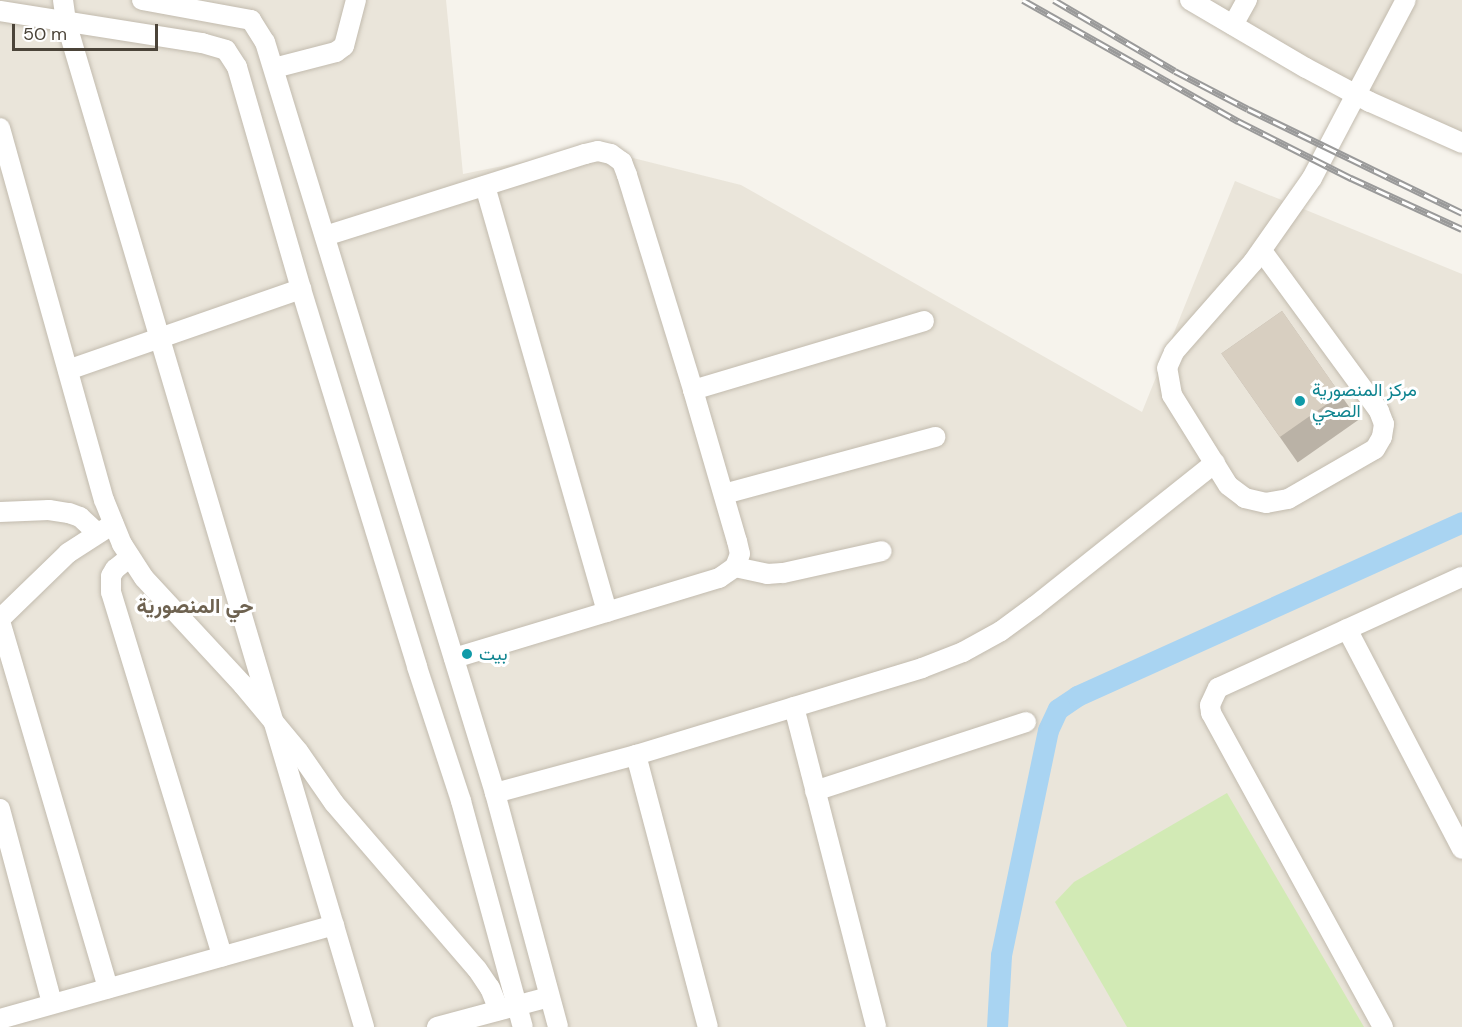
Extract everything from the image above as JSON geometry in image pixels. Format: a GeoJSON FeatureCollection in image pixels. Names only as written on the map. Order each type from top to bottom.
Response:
{"type":"FeatureCollection","features":[{"type":"Feature","properties":{"kind":"street"},"geometry":{"type":"LineString","coordinates":[[63,0],[66,22],[364,1027]]}},
{"type":"Feature","properties":{"kind":"street"},"geometry":{"type":"LineString","coordinates":[[142,0],[227,8],[251,20],[265,42],[495,793],[558,1027]]}},
{"type":"Feature","properties":{"kind":"street"},"geometry":{"type":"LineString","coordinates":[[274,69],[336,52],[344,46],[356,0]]}},
{"type":"Feature","properties":{"kind":"street"},"geometry":{"type":"LineString","coordinates":[[1190,0],[1354,94],[1462,143]]}},
{"type":"Feature","properties":{"kind":"street"},"geometry":{"type":"LineString","coordinates":[[1233,25],[1246,0]]}},
{"type":"Feature","properties":{"kind":"street"},"geometry":{"type":"LineString","coordinates":[[1262,251],[1379,411],[1384,430],[1375,448],[1277,502],[1256,502],[1236,492],[1172,395],[1167,368],[1174,352],[1262,251],[1312,178],[1354,94],[1406,0]]}},
{"type":"Feature","properties":{"kind":"street"},"geometry":{"type":"LineString","coordinates":[[0,11],[202,43],[226,50],[237,67],[301,289],[417,667],[461,801],[508,1008]]}},
{"type":"Feature","properties":{"kind":"street"},"geometry":{"type":"LineString","coordinates":[[0,128],[8,188],[68,369],[104,500],[105,528]]}},
{"type":"Feature","properties":{"kind":"street"},"geometry":{"type":"LineString","coordinates":[[325,236],[598,151],[611,154],[622,162],[693,390],[740,554],[735,567],[719,578],[454,658]]}},
{"type":"Feature","properties":{"kind":"street"},"geometry":{"type":"LineString","coordinates":[[485,186],[607,612]]}},
{"type":"Feature","properties":{"kind":"street"},"geometry":{"type":"LineString","coordinates":[[68,369],[301,289]]}},
{"type":"Feature","properties":{"kind":"street"},"geometry":{"type":"LineString","coordinates":[[693,390],[924,321]]}},
{"type":"Feature","properties":{"kind":"street"},"geometry":{"type":"LineString","coordinates":[[724,494],[935,437]]}},
{"type":"Feature","properties":{"kind":"street"},"geometry":{"type":"LineString","coordinates":[[495,793],[636,755],[922,668],[963,652],[1001,631],[1215,463]]}},
{"type":"Feature","properties":{"kind":"street"},"geometry":{"type":"LineString","coordinates":[[0,512],[49,510],[69,513],[105,528],[130,557],[144,578],[272,718],[334,803],[477,969],[523,1027]]}},
{"type":"Feature","properties":{"kind":"street"},"geometry":{"type":"LineString","coordinates":[[105,528],[54,565],[0,620],[108,988]]}},
{"type":"Feature","properties":{"kind":"street"},"geometry":{"type":"LineString","coordinates":[[735,567],[751,572],[783,573],[882,551]]}},
{"type":"Feature","properties":{"kind":"street"},"geometry":{"type":"LineString","coordinates":[[130,557],[115,569],[111,576],[111,592],[222,956]]}},
{"type":"Feature","properties":{"kind":"street"},"geometry":{"type":"LineString","coordinates":[[1383,1027],[1210,709],[1211,699],[1218,688],[1462,578]]}},
{"type":"Feature","properties":{"kind":"street"},"geometry":{"type":"LineString","coordinates":[[1347,629],[1462,849]]}},
{"type":"Feature","properties":{"kind":"street"},"geometry":{"type":"LineString","coordinates":[[794,707],[876,1027]]}},
{"type":"Feature","properties":{"kind":"street"},"geometry":{"type":"LineString","coordinates":[[815,791],[1026,723]]}},
{"type":"Feature","properties":{"kind":"street"},"geometry":{"type":"LineString","coordinates":[[636,755],[708,1027]]}},
{"type":"Feature","properties":{"kind":"street"},"geometry":{"type":"LineString","coordinates":[[0,809],[52,1003]]}},
{"type":"Feature","properties":{"kind":"street"},"geometry":{"type":"LineString","coordinates":[[0,1019],[334,925]]}},
{"type":"Feature","properties":{"kind":"street"},"geometry":{"type":"LineString","coordinates":[[437,1027],[549,997]]}},
{"type":"Feature","properties":{"kind":"shaded area"},"geometry":{"type":"Polygon","coordinates":[[[0,0],[446,0],[463,174],[593,148],[741,185],[1142,412],[1235,181],[1462,274],[1462,1027],[0,1027],[0,0]]]}},
{"type":"Feature","properties":{"kind":"shaded area"},"geometry":{"type":"Polygon","coordinates":[[[1205,0],[1462,0],[1462,137],[1386,102],[1205,0]]]}},
{"type":"Feature","properties":{"kind":"green space"},"geometry":{"type":"Polygon","coordinates":[[[1227,793],[1364,1027],[1127,1027],[1055,902],[1074,882],[1227,793]]]}},
{"type":"Feature","properties":{"kind":"building","name":"مركز المنصورية الصحي"},"geometry":{"type":"Polygon","coordinates":[[[1282,311],[1341,395],[1280,437],[1221,353],[1282,311]]]}},
{"type":"Feature","properties":{"kind":"waterway"},"geometry":{"type":"LineString","coordinates":[[997,1027],[1001,955],[1048,730],[1058,709],[1077,696],[1462,522]]}},
{"type":"Feature","properties":{"kind":"railway"},"geometry":{"type":"LineString","coordinates":[[1023,0],[1238,121],[1351,178],[1462,229]]}},
{"type":"Feature","properties":{"kind":"railway"},"geometry":{"type":"LineString","coordinates":[[1054,0],[1175,71],[1462,213]]}},
{"type":"Feature","properties":{"kind":"place","name":"مركز المنصورية الصحي"},"geometry":{"type":"Point","coordinates":[1300,401]}},
{"type":"Feature","properties":{"kind":"place","name":"بيت"},"geometry":{"type":"Point","coordinates":[467,654]}},
{"type":"Feature","properties":{"kind":"district","name":"حي المنصورية"},"geometry":{"type":"Point","coordinates":[195,606]}}]}
